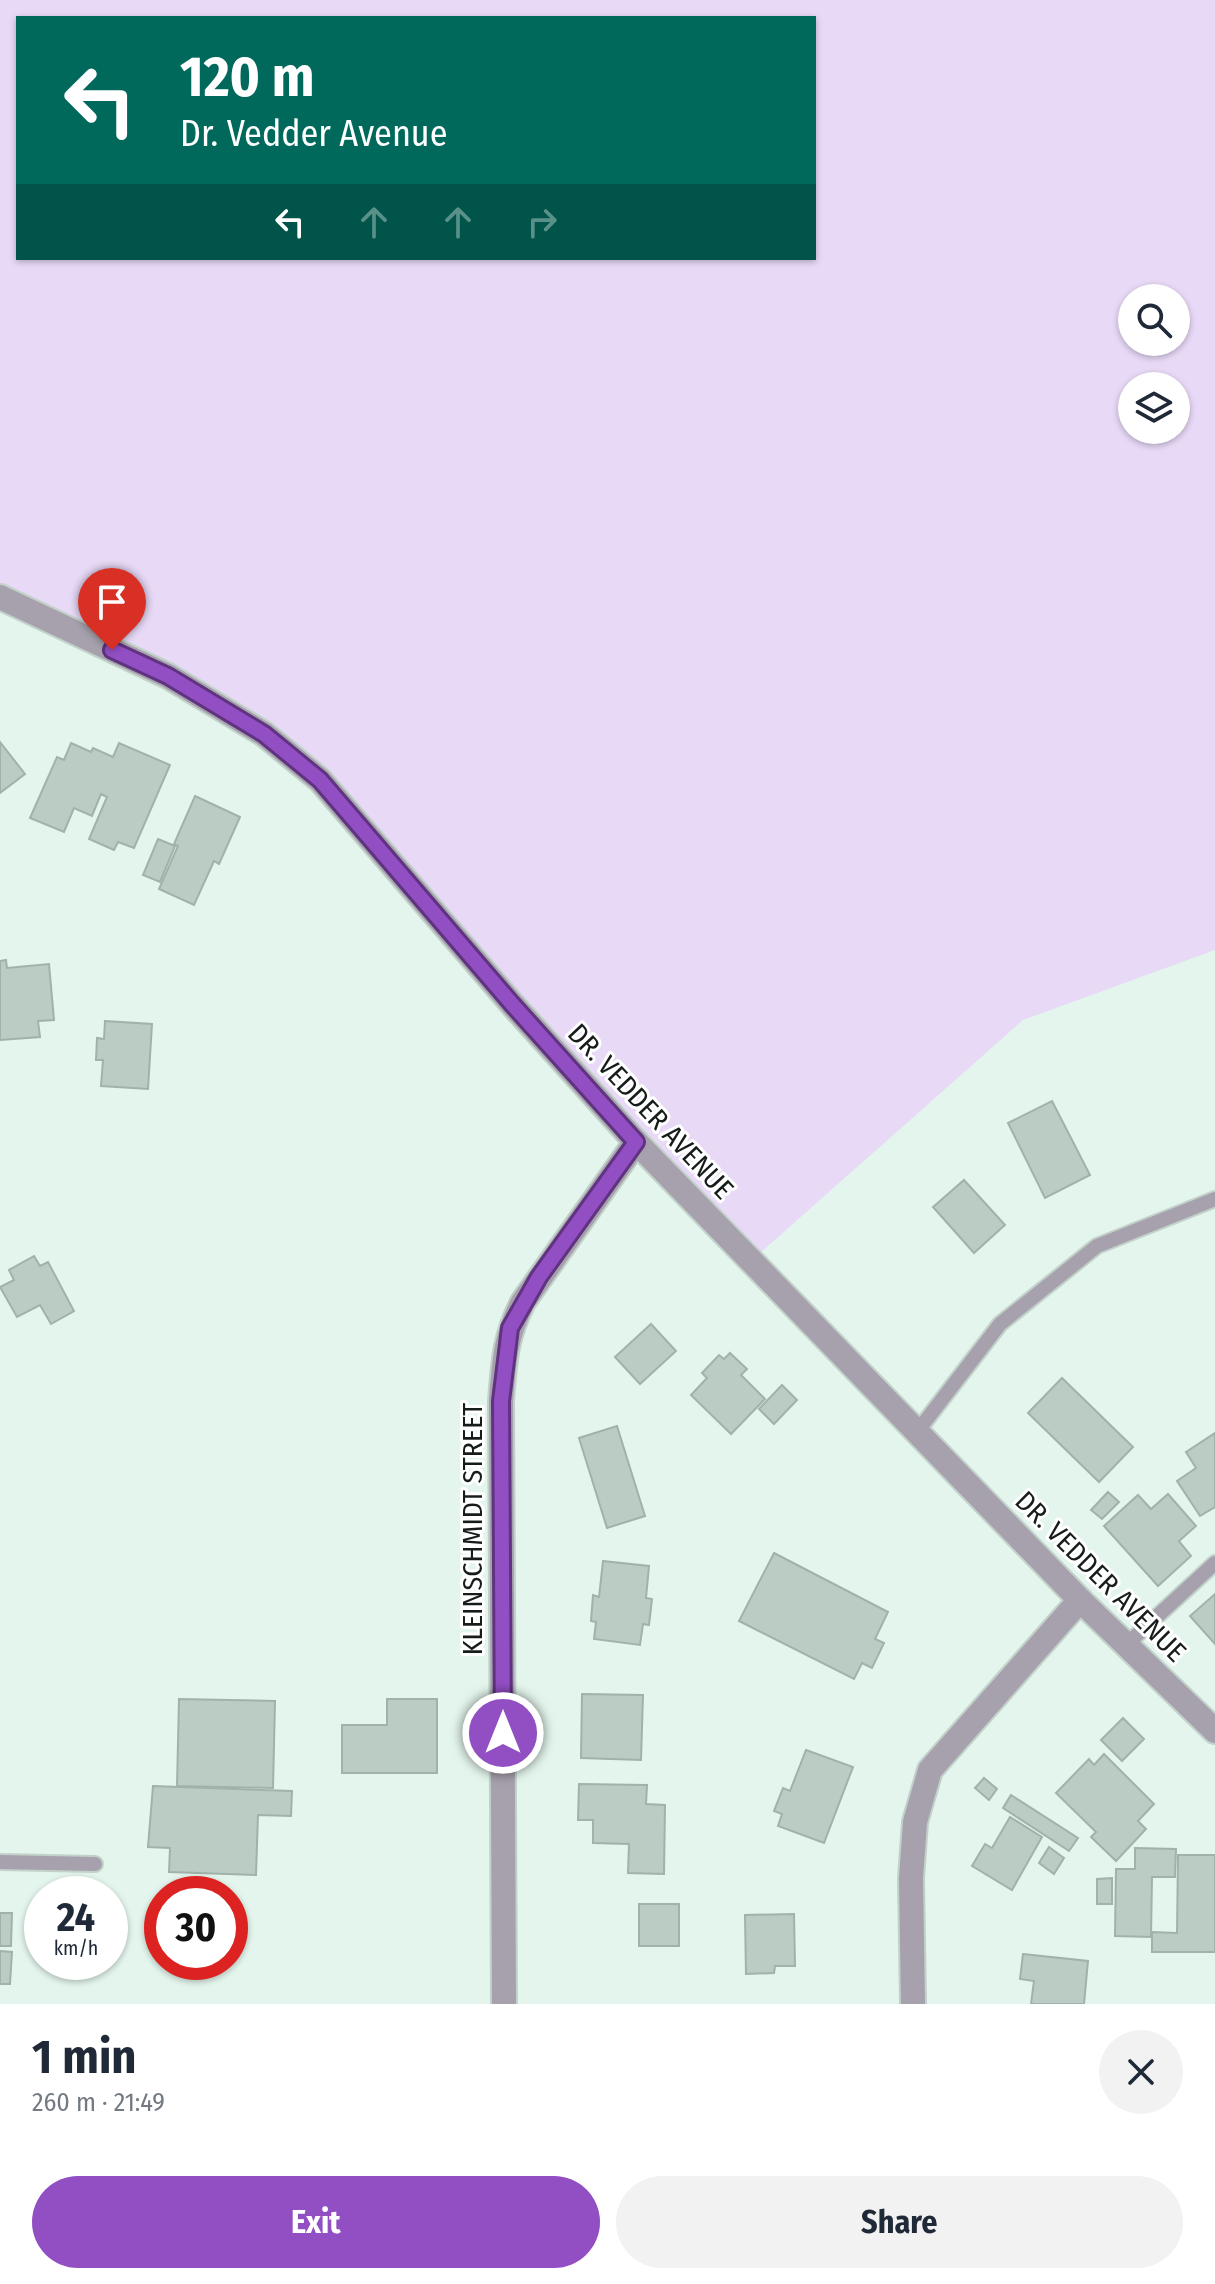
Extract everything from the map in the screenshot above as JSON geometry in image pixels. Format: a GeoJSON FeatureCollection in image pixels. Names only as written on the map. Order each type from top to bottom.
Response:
{"type":"FeatureCollection","features":[{"type":"Feature","properties":{"kind":"street","name":"DR. VEDDER AVENUE"},"geometry":{"type":"LineString","coordinates":[[0,597],[168,676],[264,734],[320,780],[512,1004],[636,1142],[1080,1600],[1215,1731]]}},
{"type":"Feature","properties":{"kind":"street","name":"KLEINSCHMIDT STREET"},"geometry":{"type":"LineString","coordinates":[[504,2004],[501,1401],[504,1363],[510,1328],[523,1302],[636,1142]]}},
{"type":"Feature","properties":{"kind":"street"},"geometry":{"type":"LineString","coordinates":[[913,2004],[911,1878],[915,1822],[930,1770],[1080,1600]]}},
{"type":"Feature","properties":{"kind":"lane"},"geometry":{"type":"LineString","coordinates":[[917,1432],[1000,1324],[1097,1246],[1215,1199]]}},
{"type":"Feature","properties":{"kind":"lane"},"geometry":{"type":"LineString","coordinates":[[1126,1645],[1215,1563]]}},
{"type":"Feature","properties":{"kind":"lane"},"geometry":{"type":"LineString","coordinates":[[0,1862],[95,1864]]}},
{"type":"Feature","properties":{"kind":"shaded area"},"geometry":{"type":"Polygon","coordinates":[[[0,0],[1215,0],[1215,950],[1023,1020],[751,1261],[264,734],[0,597],[0,0]]]}},
{"type":"Feature","properties":{"kind":"building"},"geometry":{"type":"Polygon","coordinates":[[[0,742],[25,774],[0,793],[0,742]]]}},
{"type":"Feature","properties":{"kind":"building"},"geometry":{"type":"Polygon","coordinates":[[[71,743],[113,757],[119,743],[170,765],[134,848],[118,842],[114,850],[89,839],[107,797],[101,794],[92,816],[74,808],[64,832],[30,818],[57,757],[64,760],[71,743]]]}},
{"type":"Feature","properties":{"kind":"building"},"geometry":{"type":"Polygon","coordinates":[[[195,796],[240,817],[219,864],[214,861],[194,905],[159,889],[195,796]]]}},
{"type":"Feature","properties":{"kind":"building"},"geometry":{"type":"Polygon","coordinates":[[[158,839],[175,846],[160,882],[143,875],[158,839]]]}},
{"type":"Feature","properties":{"kind":"building"},"geometry":{"type":"Polygon","coordinates":[[[6,960],[7,968],[49,964],[54,1020],[38,1021],[40,1037],[0,1040],[0,961],[6,960]]]}},
{"type":"Feature","properties":{"kind":"building"},"geometry":{"type":"Polygon","coordinates":[[[105,1021],[152,1024],[148,1089],[101,1086],[103,1060],[96,1060],[97,1038],[104,1039],[105,1021]]]}},
{"type":"Feature","properties":{"kind":"building"},"geometry":{"type":"Polygon","coordinates":[[[1052,1101],[1090,1175],[1045,1198],[1008,1123],[1052,1101]]]}},
{"type":"Feature","properties":{"kind":"building"},"geometry":{"type":"Polygon","coordinates":[[[964,1180],[1005,1225],[974,1253],[933,1207],[964,1180]]]}},
{"type":"Feature","properties":{"kind":"building"},"geometry":{"type":"Polygon","coordinates":[[[34,1256],[40,1266],[48,1262],[74,1311],[51,1324],[40,1305],[17,1317],[0,1287],[14,1280],[9,1270],[34,1256]]]}},
{"type":"Feature","properties":{"kind":"building"},"geometry":{"type":"Polygon","coordinates":[[[651,1324],[676,1351],[640,1384],[615,1357],[651,1324]]]}},
{"type":"Feature","properties":{"kind":"building"},"geometry":{"type":"Polygon","coordinates":[[[730,1353],[747,1369],[741,1375],[765,1399],[731,1434],[691,1395],[707,1378],[702,1373],[719,1355],[724,1359],[730,1353]]]}},
{"type":"Feature","properties":{"kind":"building"},"geometry":{"type":"Polygon","coordinates":[[[1062,1378],[1133,1447],[1099,1482],[1028,1413],[1062,1378]]]}},
{"type":"Feature","properties":{"kind":"building"},"geometry":{"type":"Polygon","coordinates":[[[782,1385],[797,1400],[774,1424],[759,1409],[782,1385]]]}},
{"type":"Feature","properties":{"kind":"building"},"geometry":{"type":"Polygon","coordinates":[[[617,1426],[645,1516],[607,1528],[579,1438],[617,1426]]]}},
{"type":"Feature","properties":{"kind":"building"},"geometry":{"type":"Polygon","coordinates":[[[1215,1433],[1215,1507],[1200,1516],[1177,1481],[1196,1468],[1186,1452],[1215,1433]]]}},
{"type":"Feature","properties":{"kind":"building"},"geometry":{"type":"Polygon","coordinates":[[[1108,1492],[1119,1502],[1102,1519],[1091,1510],[1108,1492]]]}},
{"type":"Feature","properties":{"kind":"building"},"geometry":{"type":"Polygon","coordinates":[[[1168,1494],[1196,1526],[1179,1541],[1191,1556],[1158,1586],[1104,1526],[1138,1495],[1151,1509],[1168,1494]]]}},
{"type":"Feature","properties":{"kind":"building"},"geometry":{"type":"Polygon","coordinates":[[[774,1553],[888,1612],[875,1639],[884,1643],[872,1668],[862,1663],[854,1679],[739,1621],[774,1553]]]}},
{"type":"Feature","properties":{"kind":"building"},"geometry":{"type":"Polygon","coordinates":[[[603,1561],[649,1566],[646,1598],[652,1599],[649,1625],[643,1624],[640,1645],[594,1639],[596,1622],[591,1621],[593,1595],[599,1597],[603,1561]]]}},
{"type":"Feature","properties":{"kind":"building"},"geometry":{"type":"Polygon","coordinates":[[[1215,1594],[1215,1644],[1190,1616],[1215,1594]]]}},
{"type":"Feature","properties":{"kind":"building"},"geometry":{"type":"Polygon","coordinates":[[[582,1694],[643,1695],[641,1760],[581,1758],[582,1694]]]}},
{"type":"Feature","properties":{"kind":"building"},"geometry":{"type":"Polygon","coordinates":[[[179,1699],[275,1701],[273,1788],[177,1786],[179,1699]]]}},
{"type":"Feature","properties":{"kind":"building"},"geometry":{"type":"Polygon","coordinates":[[[387,1699],[437,1699],[437,1773],[342,1773],[342,1725],[387,1725],[387,1699]]]}},
{"type":"Feature","properties":{"kind":"building"},"geometry":{"type":"Polygon","coordinates":[[[1123,1718],[1144,1739],[1122,1761],[1101,1740],[1123,1718]]]}},
{"type":"Feature","properties":{"kind":"building"},"geometry":{"type":"Polygon","coordinates":[[[806,1750],[853,1767],[824,1843],[778,1826],[782,1814],[774,1811],[783,1788],[790,1791],[806,1750]]]}},
{"type":"Feature","properties":{"kind":"building"},"geometry":{"type":"Polygon","coordinates":[[[1104,1754],[1154,1804],[1138,1821],[1146,1829],[1116,1861],[1091,1837],[1096,1832],[1056,1793],[1089,1759],[1094,1765],[1104,1754]]]}},
{"type":"Feature","properties":{"kind":"building"},"geometry":{"type":"Polygon","coordinates":[[[984,1778],[997,1789],[989,1800],[975,1788],[984,1778]]]}},
{"type":"Feature","properties":{"kind":"building"},"geometry":{"type":"Polygon","coordinates":[[[579,1784],[647,1785],[646,1804],[665,1805],[664,1874],[628,1873],[629,1844],[593,1843],[593,1820],[578,1820],[579,1784]]]}},
{"type":"Feature","properties":{"kind":"building"},"geometry":{"type":"Polygon","coordinates":[[[153,1786],[292,1791],[291,1816],[258,1815],[256,1875],[169,1872],[170,1848],[148,1847],[153,1786]]]}},
{"type":"Feature","properties":{"kind":"building"},"geometry":{"type":"Polygon","coordinates":[[[1011,1795],[1078,1838],[1069,1851],[1003,1808],[1011,1795]]]}},
{"type":"Feature","properties":{"kind":"building"},"geometry":{"type":"Polygon","coordinates":[[[1010,1817],[1042,1837],[1012,1890],[972,1866],[985,1844],[992,1848],[1010,1817]]]}},
{"type":"Feature","properties":{"kind":"building"},"geometry":{"type":"Polygon","coordinates":[[[1049,1847],[1064,1858],[1054,1874],[1039,1863],[1049,1847]]]}},
{"type":"Feature","properties":{"kind":"building"},"geometry":{"type":"Polygon","coordinates":[[[1135,1848],[1176,1849],[1175,1877],[1152,1877],[1151,1937],[1115,1936],[1116,1869],[1135,1869],[1135,1848]]]}},
{"type":"Feature","properties":{"kind":"building"},"geometry":{"type":"Polygon","coordinates":[[[1178,1855],[1215,1855],[1215,1952],[1152,1952],[1152,1932],[1177,1933],[1178,1855]]]}},
{"type":"Feature","properties":{"kind":"building"},"geometry":{"type":"Polygon","coordinates":[[[1112,1878],[1112,1904],[1097,1904],[1097,1879],[1112,1878]]]}},
{"type":"Feature","properties":{"kind":"building"},"geometry":{"type":"Polygon","coordinates":[[[639,1904],[679,1904],[679,1946],[639,1946],[639,1904]]]}},
{"type":"Feature","properties":{"kind":"building"},"geometry":{"type":"Polygon","coordinates":[[[0,1913],[12,1913],[11,1946],[0,1946],[0,1913]]]}},
{"type":"Feature","properties":{"kind":"building"},"geometry":{"type":"Polygon","coordinates":[[[794,1914],[795,1966],[775,1966],[774,1973],[746,1974],[745,1915],[794,1914]]]}},
{"type":"Feature","properties":{"kind":"building"},"geometry":{"type":"Polygon","coordinates":[[[0,1951],[12,1952],[10,1984],[0,1984],[0,1951]]]}},
{"type":"Feature","properties":{"kind":"building"},"geometry":{"type":"Polygon","coordinates":[[[1023,1954],[1088,1961],[1084,2004],[1031,2004],[1034,1981],[1020,1979],[1023,1954]]]}},
{"type":"Feature","properties":{"kind":"route"},"geometry":{"type":"LineString","coordinates":[[112,650],[168,676],[264,734],[320,780],[512,1004],[636,1142],[539,1277],[510,1328],[501,1401],[503,1733]]}}]}
